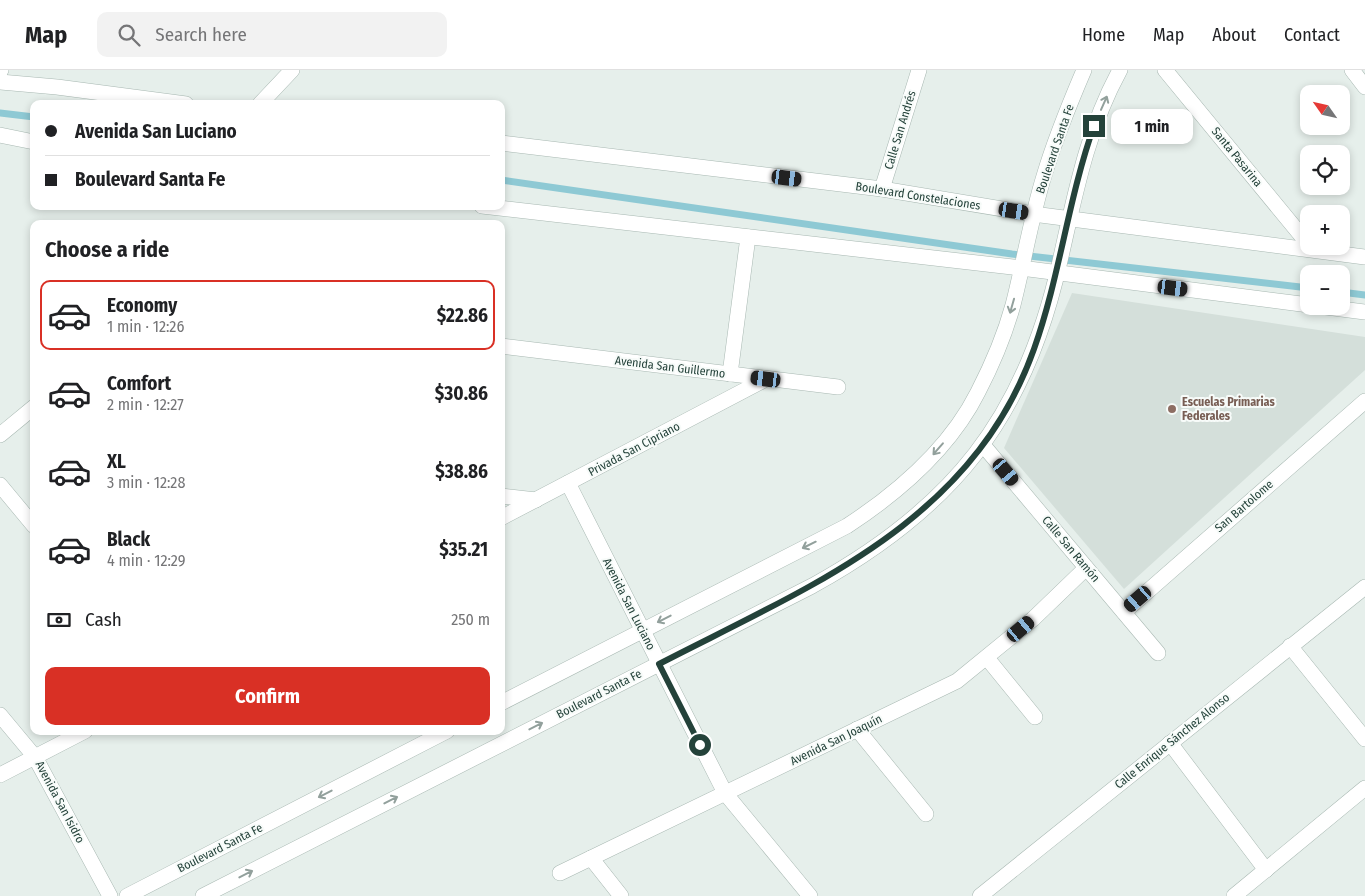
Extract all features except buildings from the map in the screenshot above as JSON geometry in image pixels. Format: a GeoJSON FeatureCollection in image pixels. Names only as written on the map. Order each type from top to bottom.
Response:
{"type":"FeatureCollection","features":[{"type":"Feature","properties":{"kind":"street"},"geometry":{"type":"LineString","coordinates":[[264,100],[292,70]]}},
{"type":"Feature","properties":{"kind":"street","name":"Calle San Andrés"},"geometry":{"type":"LineString","coordinates":[[882,189],[919,70]]}},
{"type":"Feature","properties":{"kind":"street","name":"Boulevard Santa Fe"},"geometry":{"type":"LineString","coordinates":[[505,701],[848,526],[870,511],[912,476],[947,439],[978,394],[1003,337],[1013,306],[1034,214],[1061,125],[1084,70]]}},
{"type":"Feature","properties":{"kind":"street","name":"Boulevard Santa Fe"},"geometry":{"type":"LineString","coordinates":[[203,896],[812,586],[841,570],[888,538],[933,503],[983,444],[1006,411],[1033,352],[1058,267],[1090,138],[1120,70]]}},
{"type":"Feature","properties":{"kind":"street","name":"Santa Pasarina"},"geometry":{"type":"LineString","coordinates":[[1165,70],[1300,235]]}},
{"type":"Feature","properties":{"kind":"street"},"geometry":{"type":"LineString","coordinates":[[1352,70],[1365,87]]}},
{"type":"Feature","properties":{"kind":"street"},"geometry":{"type":"LineString","coordinates":[[0,82],[58,87],[156,100]]}},
{"type":"Feature","properties":{"kind":"street"},"geometry":{"type":"LineString","coordinates":[[0,135],[30,141]]}},
{"type":"Feature","properties":{"kind":"street","name":"Boulevard Constelaciones"},"geometry":{"type":"LineString","coordinates":[[505,143],[882,189],[1034,214],[1067,226],[1300,246]]}},
{"type":"Feature","properties":{"kind":"street"},"geometry":{"type":"LineString","coordinates":[[505,209],[748,237],[1058,267],[1300,304]]}},
{"type":"Feature","properties":{"kind":"street"},"geometry":{"type":"LineString","coordinates":[[730,374],[748,237]]}},
{"type":"Feature","properties":{"kind":"street","name":"Boulevard Constelaciones"},"geometry":{"type":"LineString","coordinates":[[1350,254],[1365,257]]}},
{"type":"Feature","properties":{"kind":"street"},"geometry":{"type":"LineString","coordinates":[[1350,310],[1365,312]]}},
{"type":"Feature","properties":{"kind":"street","name":"Avenida San Guillermo"},"geometry":{"type":"LineString","coordinates":[[505,346],[838,388]]}},
{"type":"Feature","properties":{"kind":"street","name":"Privada San Cipriano"},"geometry":{"type":"LineString","coordinates":[[505,516],[766,379]]}},
{"type":"Feature","properties":{"kind":"street","name":"San Bartolome"},"geometry":{"type":"LineString","coordinates":[[1124,612],[1365,401]]}},
{"type":"Feature","properties":{"kind":"street"},"geometry":{"type":"LineString","coordinates":[[0,435],[30,410]]}},
{"type":"Feature","properties":{"kind":"street","name":"Calle San Ramón"},"geometry":{"type":"LineString","coordinates":[[983,444],[1158,653]]}},
{"type":"Feature","properties":{"kind":"street","name":"Avenida San Luciano"},"geometry":{"type":"LineString","coordinates":[[568,483],[726,793],[810,896]]}},
{"type":"Feature","properties":{"kind":"street"},"geometry":{"type":"LineString","coordinates":[[0,485],[30,521]]}},
{"type":"Feature","properties":{"kind":"street"},"geometry":{"type":"LineString","coordinates":[[505,496],[536,500]]}},
{"type":"Feature","properties":{"kind":"street","name":"Avenida San Joaquín"},"geometry":{"type":"LineString","coordinates":[[560,873],[956,681],[987,658],[1033,619],[1086,568]]}},
{"type":"Feature","properties":{"kind":"street","name":"Calle Enrique Sánchez Alonso"},"geometry":{"type":"LineString","coordinates":[[980,896],[1365,587]]}},
{"type":"Feature","properties":{"kind":"street"},"geometry":{"type":"LineString","coordinates":[[1290,646],[1365,739]]}},
{"type":"Feature","properties":{"kind":"street"},"geometry":{"type":"LineString","coordinates":[[987,658],[1035,717]]}},
{"type":"Feature","properties":{"kind":"street","name":"Avenida San Isidro"},"geometry":{"type":"LineString","coordinates":[[0,714],[36,757],[110,896]]}},
{"type":"Feature","properties":{"kind":"street"},"geometry":{"type":"LineString","coordinates":[[857,730],[926,814]]}},
{"type":"Feature","properties":{"kind":"street"},"geometry":{"type":"LineString","coordinates":[[0,775],[77,735]]}},
{"type":"Feature","properties":{"kind":"street","name":"Boulevard Santa Fe"},"geometry":{"type":"LineString","coordinates":[[126,896],[439,735]]}},
{"type":"Feature","properties":{"kind":"street"},"geometry":{"type":"LineString","coordinates":[[1170,743],[1266,870]]}},
{"type":"Feature","properties":{"kind":"street"},"geometry":{"type":"LineString","coordinates":[[1234,896],[1365,788]]}},
{"type":"Feature","properties":{"kind":"street"},"geometry":{"type":"LineString","coordinates":[[591,858],[621,896]]}},
{"type":"Feature","properties":{"kind":"shaded area","name":"Escuelas Primarias Federales"},"geometry":{"type":"Polygon","coordinates":[[[1072,293],[1365,337],[1365,370],[1124,589],[1004,448],[1072,293]]]}},
{"type":"Feature","properties":{"kind":"waterway"},"geometry":{"type":"LineString","coordinates":[[0,113],[30,117]]}},
{"type":"Feature","properties":{"kind":"waterway"},"geometry":{"type":"LineString","coordinates":[[505,181],[1012,254],[1300,287]]}},
{"type":"Feature","properties":{"kind":"waterway"},"geometry":{"type":"LineString","coordinates":[[1350,293],[1365,295]]}},
{"type":"Feature","properties":{"kind":"place","name":"Escuelas Primarias Federales"},"geometry":{"type":"Point","coordinates":[1172,409]}},
{"type":"Feature","properties":{"kind":"route"},"geometry":{"type":"LineString","coordinates":[[700,745],[659,664],[841,570],[913,520],[952,484],[1006,411],[1033,352],[1046,314],[1060,262],[1076,186],[1094,126]]}}]}
